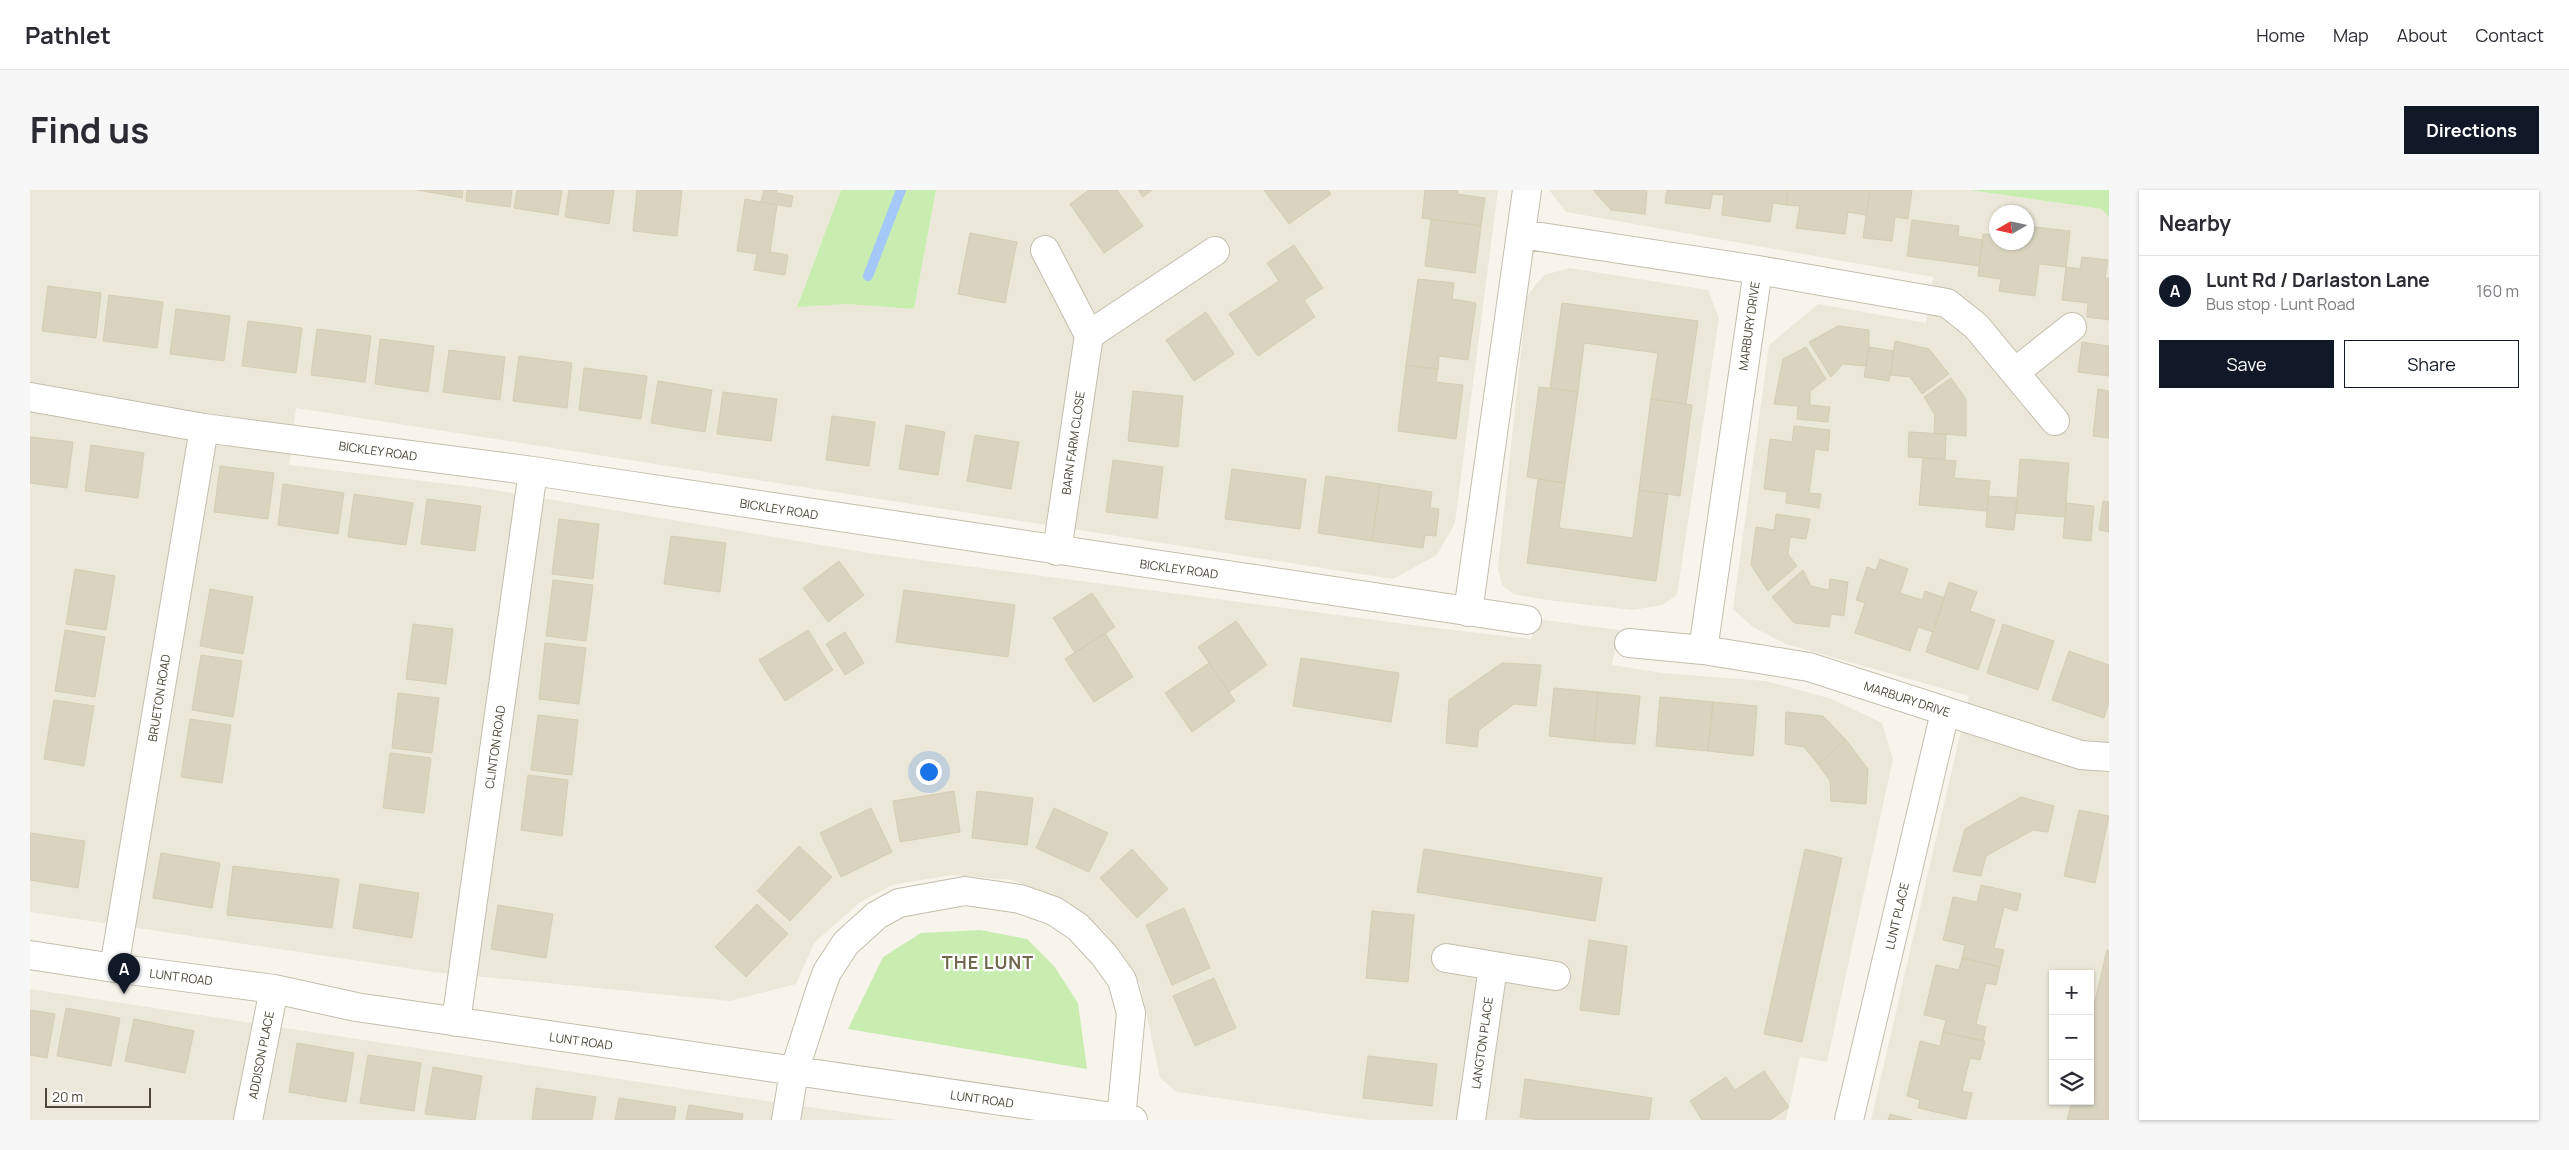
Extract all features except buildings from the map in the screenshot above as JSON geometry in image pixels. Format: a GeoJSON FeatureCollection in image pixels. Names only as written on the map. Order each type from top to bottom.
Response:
{"type":"FeatureCollection","features":[{"type":"Feature","properties":{"kind":"street"},"geometry":{"type":"LineString","coordinates":[[1468,612],[1527,190]]}},
{"type":"Feature","properties":{"kind":"street","name":"MARBURY DRIVE"},"geometry":{"type":"LineString","coordinates":[[1520,234],[1758,270],[1946,303],[1976,326],[2056,421]]}},
{"type":"Feature","properties":{"kind":"street"},"geometry":{"type":"LineString","coordinates":[[1045,250],[1089,335],[1215,251]]}},
{"type":"Feature","properties":{"kind":"street","name":"MARBURY DRIVE"},"geometry":{"type":"LineString","coordinates":[[1703,650],[1758,270]]}},
{"type":"Feature","properties":{"kind":"street"},"geometry":{"type":"LineString","coordinates":[[2015,372],[2072,327]]}},
{"type":"Feature","properties":{"kind":"street","name":"BARN FARM CLOSE"},"geometry":{"type":"LineString","coordinates":[[1057,551],[1089,335]]}},
{"type":"Feature","properties":{"kind":"street","name":"BICKLEY ROAD"},"geometry":{"type":"LineString","coordinates":[[30,397],[204,428],[533,472],[1527,620]]}},
{"type":"Feature","properties":{"kind":"street","name":"BRUETON ROAD"},"geometry":{"type":"LineString","coordinates":[[114,968],[204,428]]}},
{"type":"Feature","properties":{"kind":"street","name":"CLINTON ROAD"},"geometry":{"type":"LineString","coordinates":[[456,1022],[533,472]]}},
{"type":"Feature","properties":{"kind":"street","name":"MARBURY DRIVE"},"geometry":{"type":"LineString","coordinates":[[1629,643],[1703,650],[1809,667],[2082,755],[2109,757]]}},
{"type":"Feature","properties":{"kind":"street","name":"LUNT PLACE"},"geometry":{"type":"LineString","coordinates":[[1849,1120],[1946,712]]}},
{"type":"Feature","properties":{"kind":"street"},"geometry":{"type":"LineString","coordinates":[[786,1120],[794,1072],[827,972],[846,943],[877,915],[899,903],[965,891],[1020,899],[1054,911],[1078,927],[1104,955],[1122,980],[1131,1012],[1125,1119]]}},
{"type":"Feature","properties":{"kind":"street","name":"LUNT ROAD"},"geometry":{"type":"LineString","coordinates":[[30,955],[274,989],[356,1008],[1125,1119]]}},
{"type":"Feature","properties":{"kind":"street"},"geometry":{"type":"LineString","coordinates":[[1446,958],[1556,976]]}},
{"type":"Feature","properties":{"kind":"street","name":"LANGTON PLACE"},"geometry":{"type":"LineString","coordinates":[[1470,1120],[1493,966]]}},
{"type":"Feature","properties":{"kind":"street","name":"ADDISON PLACE"},"geometry":{"type":"LineString","coordinates":[[248,1120],[274,989]]}},
{"type":"Feature","properties":{"kind":"shaded area"},"geometry":{"type":"Polygon","coordinates":[[[30,190],[841,190],[797,306],[847,304],[914,309],[936,190],[1498,190],[1455,523],[1437,555],[1393,579],[296,408],[289,465],[482,488],[875,554],[1436,628],[1531,639],[1537,619],[1619,630],[1612,665],[1662,673],[1766,681],[1832,699],[1882,723],[1893,759],[1827,1062],[1800,1057],[1786,1120],[1369,1120],[1177,1092],[1160,1078],[1140,983],[1105,932],[1067,902],[1012,880],[952,875],[892,885],[859,903],[814,943],[796,984],[730,1001],[433,972],[30,912],[30,190]]]}},
{"type":"Feature","properties":{"kind":"shaded area"},"geometry":{"type":"Polygon","coordinates":[[[1549,190],[1969,190],[2102,209],[2109,218],[2109,1120],[1871,1120],[1969,696],[1786,644],[1753,627],[1733,609],[1769,345],[1818,304],[1926,323],[1933,277],[1566,212],[1549,190]]]}},
{"type":"Feature","properties":{"kind":"shaded area"},"geometry":{"type":"Polygon","coordinates":[[[1570,268],[1708,290],[1719,318],[1677,595],[1662,605],[1633,610],[1547,600],[1513,594],[1502,585],[1498,568],[1527,296],[1544,275],[1570,268]]]}},
{"type":"Feature","properties":{"kind":"shaded area"},"geometry":{"type":"Polygon","coordinates":[[[30,989],[712,1093],[898,1120],[30,1120],[30,989]]]}},
{"type":"Feature","properties":{"kind":"green space"},"geometry":{"type":"Polygon","coordinates":[[[841,190],[936,190],[914,309],[847,304],[797,307],[841,190]]]}},
{"type":"Feature","properties":{"kind":"green space"},"geometry":{"type":"Polygon","coordinates":[[[1969,190],[2109,190],[2109,218],[2102,209],[1969,190]]]}},
{"type":"Feature","properties":{"kind":"green space"},"geometry":{"type":"Polygon","coordinates":[[[980,930],[1027,939],[1054,966],[1078,1003],[1087,1069],[848,1029],[883,957],[921,933],[980,930]]]}},
{"type":"Feature","properties":{"kind":"waterway"},"geometry":{"type":"LineString","coordinates":[[868,276],[901,190]]}},
{"type":"Feature","properties":{"kind":"place","name":"Lunt Rd / Darlaston Lane"},"geometry":{"type":"Point","coordinates":[124,994]}},
{"type":"Feature","properties":{"kind":"district","name":"THE LUNT"},"geometry":{"type":"Point","coordinates":[988,962]}}]}
